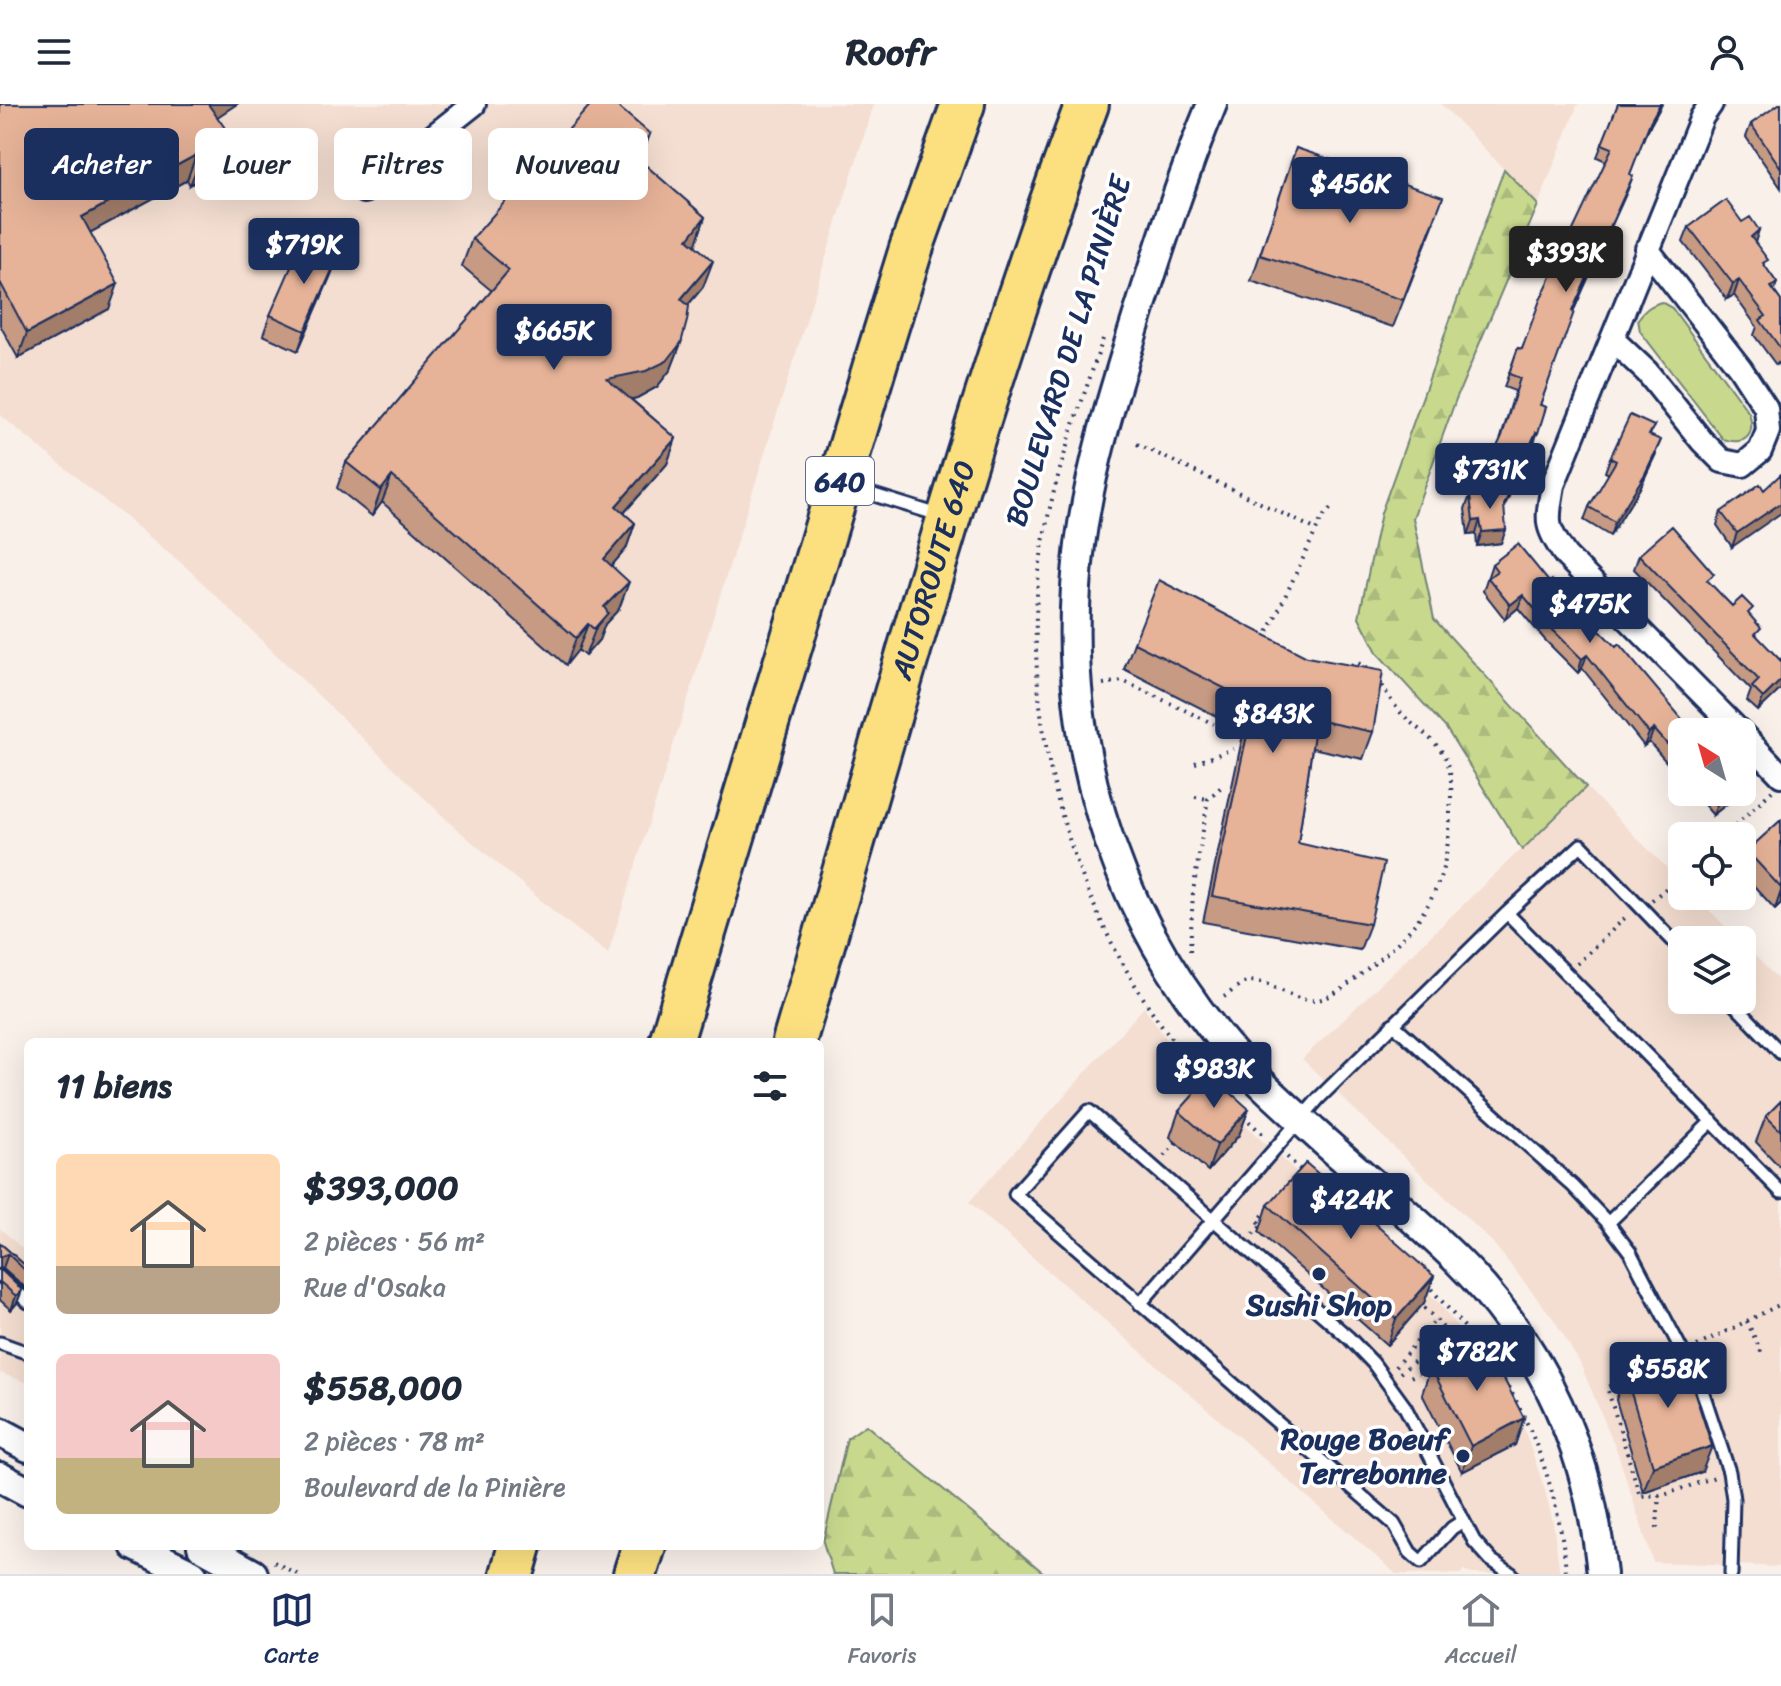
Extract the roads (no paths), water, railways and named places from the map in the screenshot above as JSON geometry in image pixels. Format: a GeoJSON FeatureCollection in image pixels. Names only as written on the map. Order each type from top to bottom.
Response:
{"type":"FeatureCollection","features":[{"type":"Feature","properties":{"kind":"highway","name":"640"},"geometry":{"type":"LineString","coordinates":[[672,1038],[911,249],[963,104]]}},
{"type":"Feature","properties":{"kind":"highway","name":"AUTOROUTE 640"},"geometry":{"type":"LineString","coordinates":[[795,1038],[950,518],[1022,288],[1087,104]]}},
{"type":"Feature","properties":{"kind":"highway"},"geometry":{"type":"LineString","coordinates":[[635,1574],[643,1550]]}},
{"type":"Feature","properties":{"kind":"street"},"geometry":{"type":"LineString","coordinates":[[444,128],[474,104]]}},
{"type":"Feature","properties":{"kind":"street","name":"BOULEVARD DE LA PINIÈRE"},"geometry":{"type":"LineString","coordinates":[[1212,104],[1174,205],[1136,322],[1093,473],[1080,545],[1075,599],[1076,686],[1085,753],[1101,814],[1118,864],[1152,939],[1185,992],[1220,1039],[1300,1119],[1459,1262],[1500,1309],[1527,1348],[1552,1390],[1579,1455],[1591,1501],[1602,1574]]}},
{"type":"Feature","properties":{"kind":"street"},"geometry":{"type":"LineString","coordinates":[[1711,104],[1702,117],[1647,249],[1553,485],[1547,521],[1552,537],[1566,556],[1726,718]]}},
{"type":"Feature","properties":{"kind":"street"},"geometry":{"type":"LineString","coordinates":[[1612,339],[1647,372],[1702,441],[1722,461],[1743,465],[1760,451],[1768,431],[1766,408],[1740,368],[1647,249]]}},
{"type":"Feature","properties":{"kind":"street"},"geometry":{"type":"LineString","coordinates":[[1756,748],[1776,768]]}},
{"type":"Feature","properties":{"kind":"street"},"geometry":{"type":"LineString","coordinates":[[0,1432],[24,1445]]}},
{"type":"Feature","properties":{"kind":"street"},"geometry":{"type":"LineString","coordinates":[[0,1477],[24,1490]]}},
{"type":"Feature","properties":{"kind":"street"},"geometry":{"type":"LineString","coordinates":[[143,1550],[192,1574]]}},
{"type":"Feature","properties":{"kind":"street"},"geometry":{"type":"LineString","coordinates":[[209,1550],[253,1574]]}},
{"type":"Feature","properties":{"kind":"lane"},"geometry":{"type":"LineString","coordinates":[[839,484],[950,518]]}},
{"type":"Feature","properties":{"kind":"lane"},"geometry":{"type":"LineString","coordinates":[[1140,1304],[1300,1119],[1393,1024],[1581,845],[1668,935]]}},
{"type":"Feature","properties":{"kind":"lane"},"geometry":{"type":"LineString","coordinates":[[1507,913],[1781,1192]]}},
{"type":"Feature","properties":{"kind":"lane"},"geometry":{"type":"LineString","coordinates":[[1743,1014],[1781,1053]]}},
{"type":"Feature","properties":{"kind":"lane"},"geometry":{"type":"LineString","coordinates":[[1393,1024],[1573,1186],[1630,1252],[1701,1387],[1731,1485],[1731,1574]]}},
{"type":"Feature","properties":{"kind":"lane"},"geometry":{"type":"LineString","coordinates":[[1463,1521],[1452,1528],[1421,1562],[1406,1546],[1394,1524],[1015,1194],[1089,1111],[1349,1338],[1373,1363],[1405,1407],[1482,1552],[1512,1574]]}},
{"type":"Feature","properties":{"kind":"lane"},"geometry":{"type":"LineString","coordinates":[[1608,1223],[1712,1121]]}},
{"type":"Feature","properties":{"kind":"lane"},"geometry":{"type":"LineString","coordinates":[[0,1276],[24,1298]]}},
{"type":"Feature","properties":{"kind":"lane"},"geometry":{"type":"LineString","coordinates":[[0,1343],[24,1352]]}},
{"type":"Feature","properties":{"kind":"place","name":"Sushi Shop"},"geometry":{"type":"Point","coordinates":[1319,1274]}},
{"type":"Feature","properties":{"kind":"place","name":"Rouge Boeuf Terrebonne"},"geometry":{"type":"Point","coordinates":[1463,1456]}}]}
